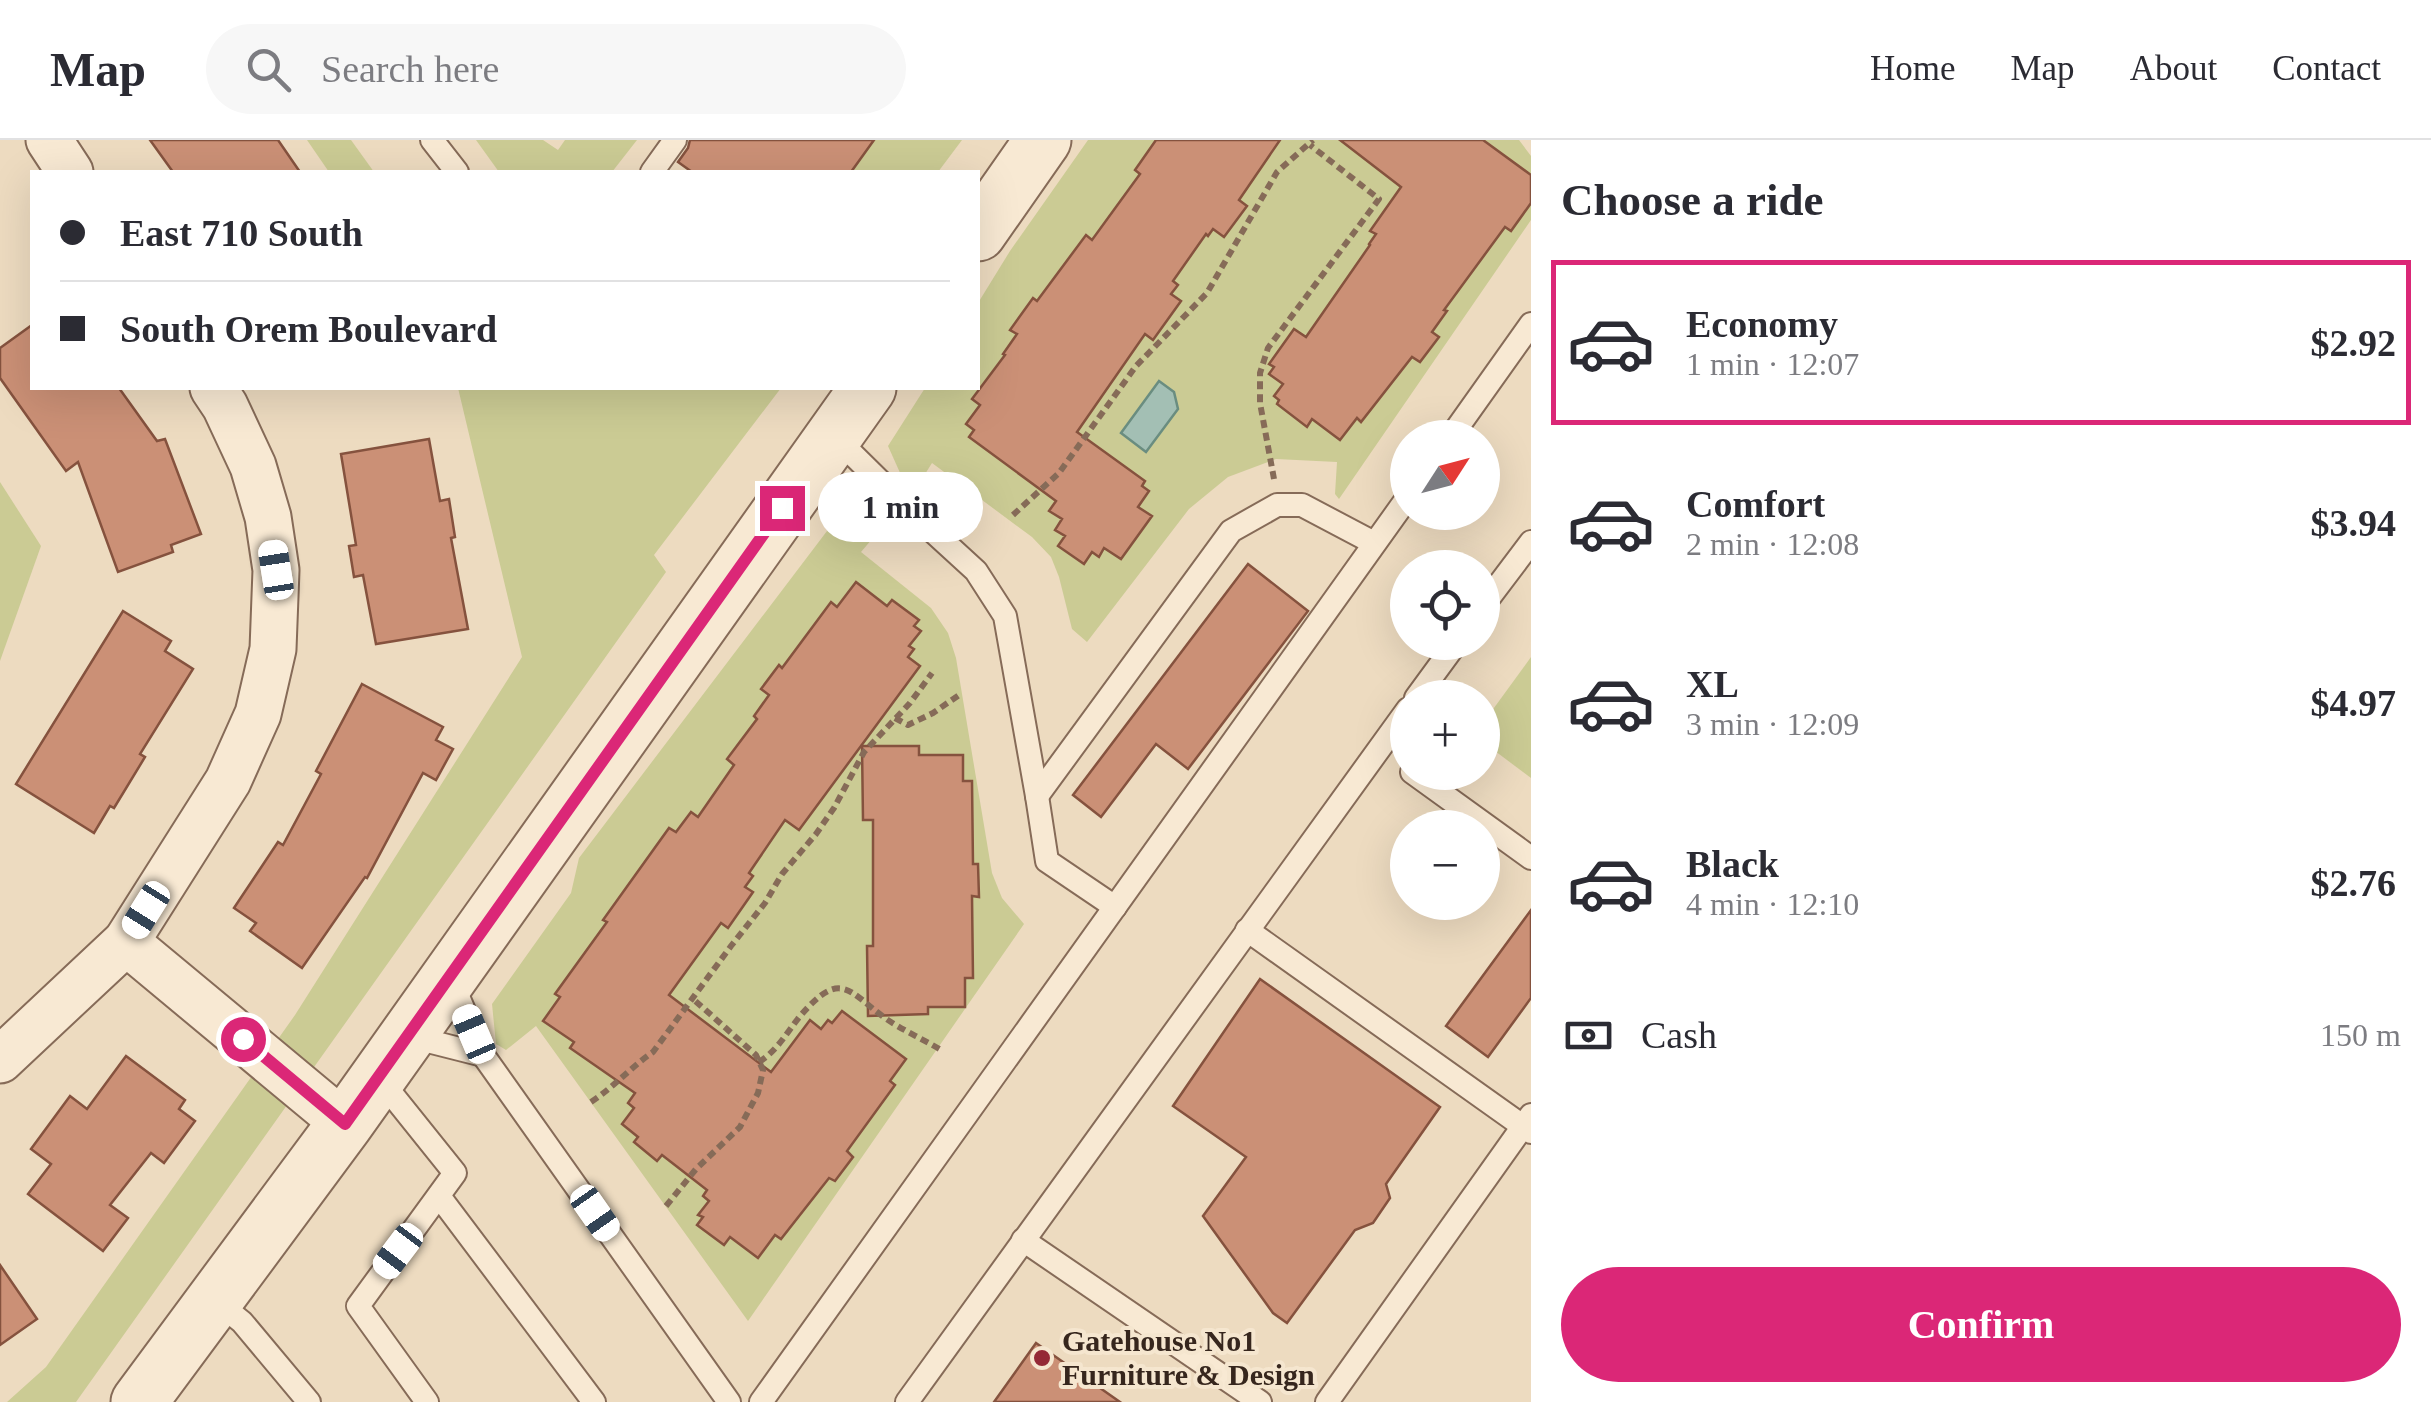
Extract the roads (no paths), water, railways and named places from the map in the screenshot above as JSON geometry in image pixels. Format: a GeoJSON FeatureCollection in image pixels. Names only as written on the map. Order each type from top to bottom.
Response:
{"type":"FeatureCollection","features":[{"type":"Feature","properties":{"kind":"street"},"geometry":{"type":"LineString","coordinates":[[49,140],[69,170]]}},
{"type":"Feature","properties":{"kind":"street"},"geometry":{"type":"LineString","coordinates":[[980,230],[1043,140]]}},
{"type":"Feature","properties":{"kind":"street"},"geometry":{"type":"LineString","coordinates":[[0,1060],[126,942],[228,781],[258,714],[273,649],[276,570],[268,517],[253,466],[214,390]]}},
{"type":"Feature","properties":{"kind":"street"},"geometry":{"type":"LineString","coordinates":[[139,1402],[345,1124],[867,390]]}},
{"type":"Feature","properties":{"kind":"street"},"geometry":{"type":"LineString","coordinates":[[126,942],[345,1124]]}},
{"type":"Feature","properties":{"kind":"lane"},"geometry":{"type":"LineString","coordinates":[[432,140],[454,170]]}},
{"type":"Feature","properties":{"kind":"lane"},"geometry":{"type":"LineString","coordinates":[[653,170],[675,140]]}},
{"type":"Feature","properties":{"kind":"lane"},"geometry":{"type":"LineString","coordinates":[[1463,420],[1531,324]]}},
{"type":"Feature","properties":{"kind":"lane"},"geometry":{"type":"LineString","coordinates":[[819,456],[905,506]]}},
{"type":"Feature","properties":{"kind":"lane"},"geometry":{"type":"LineString","coordinates":[[819,456],[905,506],[976,571],[1005,616],[1047,861],[1115,907]]}},
{"type":"Feature","properties":{"kind":"lane"},"geometry":{"type":"LineString","coordinates":[[1038,796],[1231,531],[1277,505],[1302,505],[1374,543]]}},
{"type":"Feature","properties":{"kind":"lane"},"geometry":{"type":"LineString","coordinates":[[761,1402],[1390,521]]}},
{"type":"Feature","properties":{"kind":"lane"},"geometry":{"type":"LineString","coordinates":[[1500,584],[1531,542]]}},
{"type":"Feature","properties":{"kind":"lane"},"geometry":{"type":"LineString","coordinates":[[907,1402],[1390,732]]}},
{"type":"Feature","properties":{"kind":"lane"},"geometry":{"type":"LineString","coordinates":[[1378,748],[1390,757]]}},
{"type":"Feature","properties":{"kind":"lane"},"geometry":{"type":"LineString","coordinates":[[1436,790],[1531,858]]}},
{"type":"Feature","properties":{"kind":"lane"},"geometry":{"type":"LineString","coordinates":[[1247,930],[1528,1124],[1327,1402]]}},
{"type":"Feature","properties":{"kind":"lane"},"geometry":{"type":"LineString","coordinates":[[450,977],[483,1056],[729,1402]]}},
{"type":"Feature","properties":{"kind":"lane"},"geometry":{"type":"LineString","coordinates":[[427,1402],[358,1306],[455,1173],[393,1057],[483,1056]]}},
{"type":"Feature","properties":{"kind":"lane"},"geometry":{"type":"LineString","coordinates":[[439,1196],[594,1402]]}},
{"type":"Feature","properties":{"kind":"lane"},"geometry":{"type":"LineString","coordinates":[[1023,1240],[1260,1402]]}},
{"type":"Feature","properties":{"kind":"lane"},"geometry":{"type":"LineString","coordinates":[[216,1301],[242,1322],[310,1402]]}},
{"type":"Feature","properties":{"kind":"place","name":"Gatehouse No1 Furniture & Design"},"geometry":{"type":"Point","coordinates":[1042,1358]}}]}
